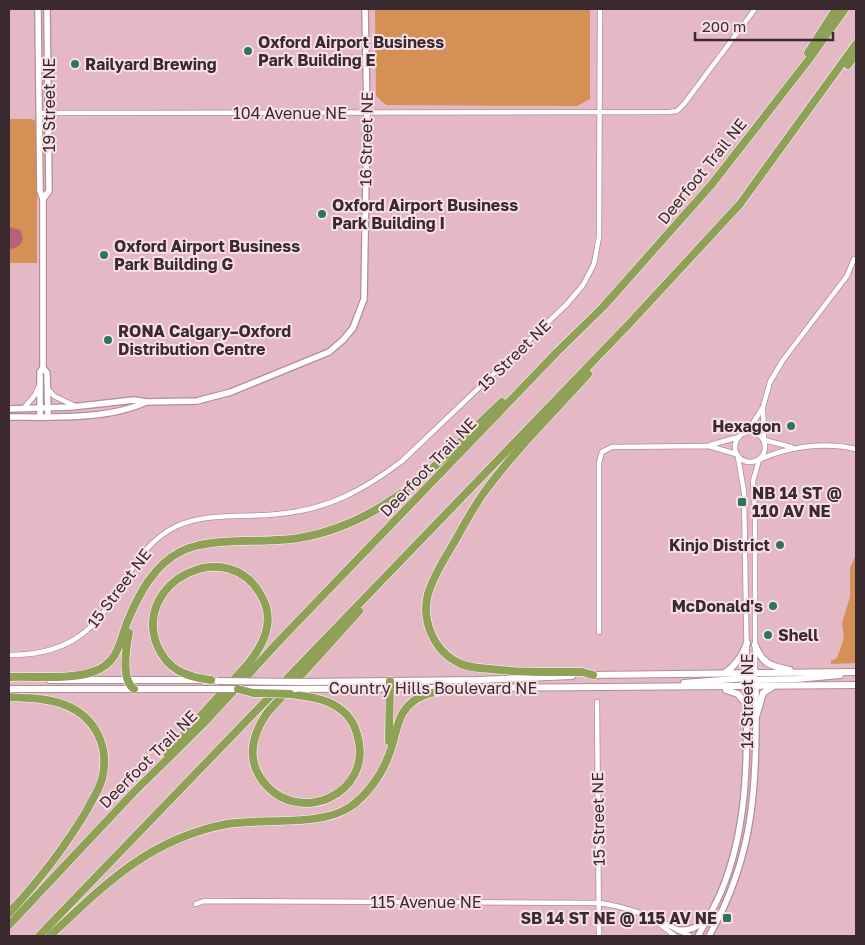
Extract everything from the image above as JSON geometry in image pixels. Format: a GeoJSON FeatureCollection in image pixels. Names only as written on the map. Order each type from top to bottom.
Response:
{"type":"FeatureCollection","features":[{"type":"Feature","properties":{"kind":"highway"},"geometry":{"type":"LineString","coordinates":[[793,77],[836,9]]}},
{"type":"Feature","properties":{"kind":"highway","name":"Deerfoot Trail NE"},"geometry":{"type":"LineString","coordinates":[[9,925],[280,640],[557,352],[603,307],[712,184],[793,77],[810,58],[844,9]]}},
{"type":"Feature","properties":{"kind":"highway"},"geometry":{"type":"LineString","coordinates":[[39,936],[629,324],[740,204],[856,44]]}},
{"type":"Feature","properties":{"kind":"highway"},"geometry":{"type":"LineString","coordinates":[[836,74],[856,54]]}},
{"type":"Feature","properties":{"kind":"highway"},"geometry":{"type":"LineString","coordinates":[[593,675],[582,672],[510,671],[474,668],[463,664],[441,649],[431,634],[426,614],[427,602],[431,586],[440,568],[482,495],[629,324]]}},
{"type":"Feature","properties":{"kind":"highway"},"geometry":{"type":"LineString","coordinates":[[9,677],[85,674],[95,672],[107,664],[120,646],[134,607],[155,572],[167,560],[180,552],[204,544],[299,538],[328,531],[370,514],[410,489],[557,352]]}},
{"type":"Feature","properties":{"kind":"highway"},"geometry":{"type":"LineString","coordinates":[[134,689],[127,681],[126,647],[135,614],[161,571],[173,559],[188,550],[204,544]]}},
{"type":"Feature","properties":{"kind":"highway"},"geometry":{"type":"LineString","coordinates":[[133,793],[169,750],[248,665],[264,641],[267,631],[268,612],[258,589],[243,574],[236,570],[219,566],[200,568],[176,580],[160,599],[153,620],[154,636],[157,644],[170,665],[186,675],[215,681]]}},
{"type":"Feature","properties":{"kind":"highway"},"geometry":{"type":"LineString","coordinates":[[238,689],[253,693],[293,692],[332,704],[347,714],[357,732],[360,743],[360,760],[352,779],[338,793],[320,802],[301,804],[289,801],[270,790],[258,774],[253,758],[255,733],[270,708],[373,596],[396,566]]}},
{"type":"Feature","properties":{"kind":"highway"},"geometry":{"type":"LineString","coordinates":[[384,764],[389,740],[390,685]]}},
{"type":"Feature","properties":{"kind":"highway"},"geometry":{"type":"LineString","coordinates":[[50,936],[127,866],[161,846],[200,831],[227,824],[314,819],[336,814],[348,808],[366,795],[390,753],[400,717],[406,707],[413,701],[429,693],[492,688]]}},
{"type":"Feature","properties":{"kind":"highway"},"geometry":{"type":"LineString","coordinates":[[9,697],[55,702],[75,710],[91,722],[101,739],[105,757],[100,786],[83,816],[32,887],[9,913]]}},
{"type":"Feature","properties":{"kind":"main road"},"geometry":{"type":"LineString","coordinates":[[724,673],[732,668],[744,653],[747,643]]}},
{"type":"Feature","properties":{"kind":"main road"},"geometry":{"type":"LineString","coordinates":[[755,646],[762,659],[772,666],[801,673]]}},
{"type":"Feature","properties":{"kind":"main road","name":"Country Hills Boulevard NE"},"geometry":{"type":"LineString","coordinates":[[9,677],[65,681],[304,682],[492,688],[747,687],[756,680],[801,673],[856,672]]}},
{"type":"Feature","properties":{"kind":"main road"},"geometry":{"type":"LineString","coordinates":[[658,687],[747,676],[756,680],[830,677],[856,672]]}},
{"type":"Feature","properties":{"kind":"main road","name":"Country Hills Boulevard NE"},"geometry":{"type":"LineString","coordinates":[[293,692],[390,685],[593,675],[724,673],[747,676]]}},
{"type":"Feature","properties":{"kind":"main road","name":"Country Hills Boulevard NE"},"geometry":{"type":"LineString","coordinates":[[756,680],[774,686],[856,685]]}},
{"type":"Feature","properties":{"kind":"main road"},"geometry":{"type":"LineString","coordinates":[[756,717],[763,693],[774,686]]}},
{"type":"Feature","properties":{"kind":"main road"},"geometry":{"type":"LineString","coordinates":[[705,687],[733,691],[747,705]]}},
{"type":"Feature","properties":{"kind":"main road"},"geometry":{"type":"LineString","coordinates":[[9,689],[238,689]]}},
{"type":"Feature","properties":{"kind":"street","name":"19 Street NE"},"geometry":{"type":"LineString","coordinates":[[38,9],[40,191],[43,199],[43,368],[40,372],[40,417]]}},
{"type":"Feature","properties":{"kind":"street","name":"19 Street NE"},"geometry":{"type":"LineString","coordinates":[[43,199],[49,191],[47,9]]}},
{"type":"Feature","properties":{"kind":"street","name":"16 Street NE"},"geometry":{"type":"LineString","coordinates":[[146,402],[196,401],[231,392],[329,352],[353,328],[364,299],[367,113],[365,9]]}},
{"type":"Feature","properties":{"kind":"street","name":"15 Street NE"},"geometry":{"type":"LineString","coordinates":[[9,655],[51,651],[75,640],[95,624],[135,562],[154,542],[177,526],[208,517],[279,514],[314,509],[346,498],[375,481],[402,461],[567,304],[583,285],[594,264],[599,237],[600,9]]}},
{"type":"Feature","properties":{"kind":"street","name":"104 Avenue NE"},"geometry":{"type":"LineString","coordinates":[[40,114],[677,111],[699,85],[755,9]]}},
{"type":"Feature","properties":{"kind":"street"},"geometry":{"type":"LineString","coordinates":[[599,632],[599,463],[601,455],[606,449],[612,447],[709,446],[744,433],[754,423],[763,407],[770,382],[783,360],[847,276],[854,259]]}},
{"type":"Feature","properties":{"kind":"street","name":"19 Street NE"},"geometry":{"type":"LineString","coordinates":[[43,368],[47,373],[48,417]]}},
{"type":"Feature","properties":{"kind":"street"},"geometry":{"type":"LineString","coordinates":[[24,409],[35,395],[40,384]]}},
{"type":"Feature","properties":{"kind":"street"},"geometry":{"type":"LineString","coordinates":[[48,388],[54,396],[65,403],[79,407]]}},
{"type":"Feature","properties":{"kind":"street"},"geometry":{"type":"LineString","coordinates":[[9,409],[79,407],[134,400],[146,402]]}},
{"type":"Feature","properties":{"kind":"street"},"geometry":{"type":"LineString","coordinates":[[9,417],[67,417],[98,414],[136,407],[146,402]]}},
{"type":"Feature","properties":{"kind":"street"},"geometry":{"type":"LineString","coordinates":[[760,460],[766,450],[763,407]]}},
{"type":"Feature","properties":{"kind":"street"},"geometry":{"type":"LineString","coordinates":[[744,433],[755,432],[764,440],[792,448]]}},
{"type":"Feature","properties":{"kind":"street"},"geometry":{"type":"LineString","coordinates":[[737,456],[735,443],[739,436]]}},
{"type":"Feature","properties":{"kind":"street"},"geometry":{"type":"LineString","coordinates":[[709,446],[737,456],[746,462],[755,462],[792,448],[839,446],[856,449]]}},
{"type":"Feature","properties":{"kind":"street","name":"14 Street NE"},"geometry":{"type":"LineString","coordinates":[[698,936],[712,912],[728,872],[740,826],[744,794],[747,705],[745,521],[744,492],[737,456]]}},
{"type":"Feature","properties":{"kind":"street","name":"14 Street NE"},"geometry":{"type":"LineString","coordinates":[[708,936],[734,885],[747,839],[754,798],[756,680],[755,534],[752,481],[760,460]]}},
{"type":"Feature","properties":{"kind":"street"},"geometry":{"type":"LineString","coordinates":[[745,521],[748,528],[755,534]]}},
{"type":"Feature","properties":{"kind":"street","name":"15 Street NE"},"geometry":{"type":"LineString","coordinates":[[597,702],[599,936]]}},
{"type":"Feature","properties":{"kind":"street","name":"115 Avenue NE"},"geometry":{"type":"LineString","coordinates":[[196,904],[204,901],[599,903],[617,905],[634,910],[675,934],[690,936]]}},
{"type":"Feature","properties":{"kind":"street"},"geometry":{"type":"LineString","coordinates":[[675,934],[697,927],[712,912]]}},
{"type":"Feature","properties":{"kind":"shaded area"},"geometry":{"type":"Polygon","coordinates":[[[375,9],[590,9],[590,99],[577,106],[386,105],[376,96],[375,9]]]}},
{"type":"Feature","properties":{"kind":"shaded area"},"geometry":{"type":"Polygon","coordinates":[[[9,119],[32,119],[37,122],[37,263],[9,263],[9,119]]]}},
{"type":"Feature","properties":{"kind":"shaded area"},"geometry":{"type":"Polygon","coordinates":[[[9,227],[20,230],[22,241],[17,247],[9,249],[9,227]]]}},
{"type":"Feature","properties":{"kind":"shaded area"},"geometry":{"type":"Polygon","coordinates":[[[856,554],[856,663],[831,664],[831,661],[837,658],[844,638],[842,623],[850,597],[850,568],[856,554]]]}},
{"type":"Feature","properties":{"kind":"place","name":"Oxford Airport Business Park Building E"},"geometry":{"type":"Point","coordinates":[248,51]}},
{"type":"Feature","properties":{"kind":"place","name":"Railyard Brewing"},"geometry":{"type":"Point","coordinates":[75,64]}},
{"type":"Feature","properties":{"kind":"place","name":"Oxford Airport Business Park Building I"},"geometry":{"type":"Point","coordinates":[322,214]}},
{"type":"Feature","properties":{"kind":"place","name":"Oxford Airport Business Park Building G"},"geometry":{"type":"Point","coordinates":[104,255]}},
{"type":"Feature","properties":{"kind":"place","name":"RONA Calgary–Oxford Distribution Centre"},"geometry":{"type":"Point","coordinates":[108,340]}},
{"type":"Feature","properties":{"kind":"place","name":"Hexagon"},"geometry":{"type":"Point","coordinates":[791,426]}},
{"type":"Feature","properties":{"kind":"place","name":"NB 14 ST @ 110 AV NE"},"geometry":{"type":"Point","coordinates":[742,502]}},
{"type":"Feature","properties":{"kind":"place","name":"Kinjo District"},"geometry":{"type":"Point","coordinates":[780,545]}},
{"type":"Feature","properties":{"kind":"place","name":"McDonald's"},"geometry":{"type":"Point","coordinates":[773,606]}},
{"type":"Feature","properties":{"kind":"place","name":"Shell"},"geometry":{"type":"Point","coordinates":[768,635]}},
{"type":"Feature","properties":{"kind":"place","name":"SB 14 ST NE @ 115 AV NE"},"geometry":{"type":"Point","coordinates":[727,918]}}]}
